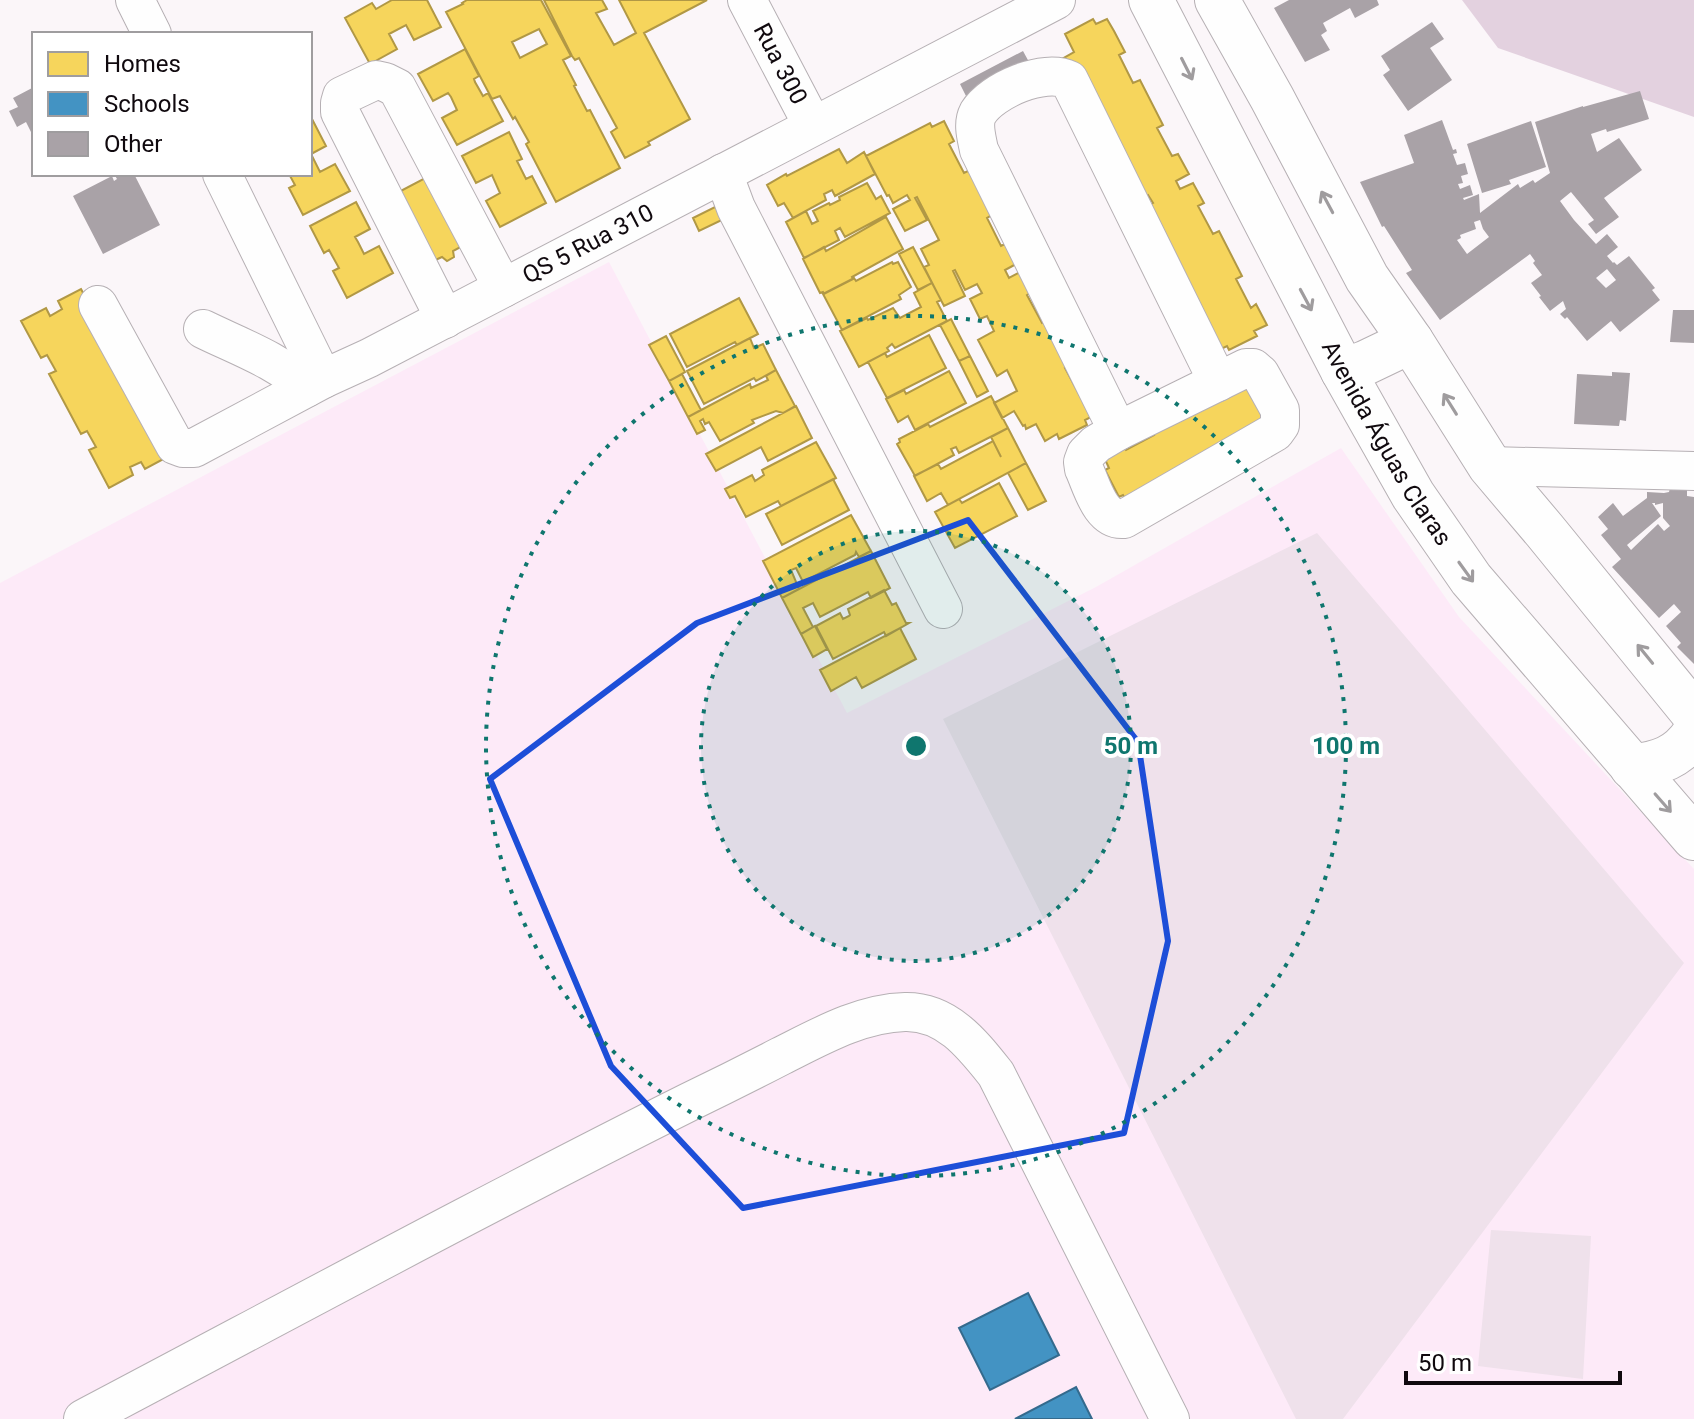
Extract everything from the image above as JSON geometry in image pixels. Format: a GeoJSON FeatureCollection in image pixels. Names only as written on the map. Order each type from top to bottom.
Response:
{"type":"FeatureCollection","features":[{"type":"Feature","properties":{"kind":"main road","name":"Avenida Águas Claras"},"geometry":{"type":"LineString","coordinates":[[1151,0],[1343,371],[1413,495],[1471,579],[1694,838]]}},
{"type":"Feature","properties":{"kind":"main road"},"geometry":{"type":"LineString","coordinates":[[1217,0],[1367,278],[1490,466],[1694,714]]}},
{"type":"Feature","properties":{"kind":"main road"},"geometry":{"type":"LineString","coordinates":[[1343,371],[1411,341]]}},
{"type":"Feature","properties":{"kind":"main road"},"geometry":{"type":"LineString","coordinates":[[1632,767],[1658,763],[1672,756],[1694,734]]}},
{"type":"Feature","properties":{"kind":"street"},"geometry":{"type":"LineString","coordinates":[[135,0],[151,32]]}},
{"type":"Feature","properties":{"kind":"street","name":"Rua 300"},"geometry":{"type":"LineString","coordinates":[[747,0],[813,126]]}},
{"type":"Feature","properties":{"kind":"street","name":"QS 5 Rua 310"},"geometry":{"type":"LineString","coordinates":[[98,305],[175,445],[194,448],[1056,0]]}},
{"type":"Feature","properties":{"kind":"street"},"geometry":{"type":"LineString","coordinates":[[981,40],[1007,90]]}},
{"type":"Feature","properties":{"kind":"street"},"geometry":{"type":"LineString","coordinates":[[1118,431],[979,150],[975,122],[978,113],[1007,90],[1056,76],[1069,80],[1218,382]]}},
{"type":"Feature","properties":{"kind":"street"},"geometry":{"type":"LineString","coordinates":[[445,319],[340,112],[342,96],[376,80],[397,88],[503,288]]}},
{"type":"Feature","properties":{"kind":"street"},"geometry":{"type":"LineString","coordinates":[[723,173],[736,208],[943,609]]}},
{"type":"Feature","properties":{"kind":"street"},"geometry":{"type":"LineString","coordinates":[[223,176],[314,384]]}},
{"type":"Feature","properties":{"kind":"street"},"geometry":{"type":"LineString","coordinates":[[203,329],[296,378],[314,384]]}},
{"type":"Feature","properties":{"kind":"street"},"geometry":{"type":"LineString","coordinates":[[1246,368],[1253,368],[1260,374],[1280,410],[1280,425],[1275,432],[1124,519],[1117,520],[1105,512],[1083,462],[1096,444],[1118,431],[1246,368]]}},
{"type":"Feature","properties":{"kind":"street"},"geometry":{"type":"LineString","coordinates":[[1490,466],[1694,471]]}},
{"type":"Feature","properties":{"kind":"street"},"geometry":{"type":"LineString","coordinates":[[1522,505],[1557,468]]}},
{"type":"Feature","properties":{"kind":"street"},"geometry":{"type":"LineString","coordinates":[[83,1419],[579,1157],[832,1031],[877,1016],[905,1012],[927,1014],[949,1025],[971,1043],[996,1074],[1170,1419]]}},
{"type":"Feature","properties":{"kind":"highlighted area"},"geometry":{"type":"Polygon","coordinates":[[[968,520],[1138,742],[1168,941],[1124,1133],[743,1208],[611,1066],[490,779],[697,623],[968,520]]]}},
{"type":"Feature","properties":{"kind":"shaded area"},"geometry":{"type":"Polygon","coordinates":[[[1462,0],[1694,0],[1694,117],[1498,48],[1462,0]]]}},
{"type":"Feature","properties":{"kind":"shaded area"},"geometry":{"type":"Polygon","coordinates":[[[609,262],[847,713],[1096,587],[1341,448],[1459,617],[1694,869],[1694,1419],[0,1419],[0,583],[609,262]]]}},
{"type":"Feature","properties":{"kind":"shaded area"},"geometry":{"type":"Polygon","coordinates":[[[1317,533],[1684,963],[1343,1419],[1296,1419],[943,719],[1317,533]]]}},
{"type":"Feature","properties":{"kind":"shaded area"},"geometry":{"type":"Polygon","coordinates":[[[1491,1230],[1591,1236],[1583,1379],[1478,1366],[1491,1230]]]}},
{"type":"Feature","properties":{"kind":"building: Homes"},"geometry":{"type":"Polygon","coordinates":[[[392,0],[427,0],[441,27],[414,40],[406,25],[389,34],[397,49],[370,64],[345,18],[372,3],[376,9],[392,0]]]}},
{"type":"Feature","properties":{"kind":"building: Homes"},"geometry":{"type":"Polygon","coordinates":[[[467,0],[541,0],[571,56],[563,60],[574,86],[620,168],[556,202],[515,117],[513,119],[500,96],[492,99],[446,12],[467,0]],[[539,29],[512,42],[520,58],[547,44],[539,29]]]}},
{"type":"Feature","properties":{"kind":"building: Homes"},"geometry":{"type":"Polygon","coordinates":[[[544,0],[602,0],[607,9],[596,13],[614,45],[636,33],[619,0],[707,0],[644,33],[690,119],[625,158],[611,132],[617,128],[579,58],[575,60],[572,56],[544,0]]]}},
{"type":"Feature","properties":{"kind":"building: Homes"},"geometry":{"type":"Polygon","coordinates":[[[1093,19],[1096,24],[1107,19],[1114,31],[1125,52],[1119,55],[1133,83],[1140,80],[1163,125],[1157,128],[1172,156],[1178,154],[1189,174],[1176,181],[1180,189],[1193,183],[1204,203],[1198,206],[1213,234],[1219,231],[1242,276],[1236,279],[1251,308],[1256,304],[1267,325],[1254,331],[1257,336],[1229,350],[1227,346],[1215,352],[1140,210],[1153,203],[1148,195],[1136,201],[1062,59],[1074,52],[1065,34],[1093,19]]]}},
{"type":"Feature","properties":{"kind":"building: Homes"},"geometry":{"type":"Polygon","coordinates":[[[465,49],[479,76],[474,79],[475,82],[483,96],[488,93],[503,121],[457,145],[442,118],[457,110],[451,97],[448,93],[433,101],[418,74],[465,49]]]}},
{"type":"Feature","properties":{"kind":"building: Homes"},"geometry":{"type":"Polygon","coordinates":[[[312,119],[326,146],[312,153],[312,119]]]}},
{"type":"Feature","properties":{"kind":"building: Homes"},"geometry":{"type":"Polygon","coordinates":[[[944,121],[954,141],[949,144],[964,173],[970,170],[992,215],[987,218],[1001,246],[1007,243],[1018,263],[1005,270],[1009,278],[1022,271],[1032,292],[1027,295],[1042,323],[1048,320],[1071,365],[1065,368],[1080,396],[1097,414],[1085,420],[1087,425],[1059,439],[1057,434],[1045,441],[1036,424],[1026,429],[1014,411],[1002,418],[994,403],[1017,391],[1007,370],[997,376],[978,340],[994,331],[987,316],[980,319],[970,299],[982,293],[977,284],[965,290],[955,270],[965,296],[944,306],[924,267],[929,265],[921,249],[939,240],[917,197],[927,220],[905,231],[893,209],[910,200],[907,195],[893,203],[866,156],[930,123],[932,127],[944,121]]]}},
{"type":"Feature","properties":{"kind":"building: Homes"},"geometry":{"type":"Polygon","coordinates":[[[509,132],[522,159],[517,161],[526,179],[532,176],[546,203],[500,227],[486,201],[500,193],[492,175],[476,183],[462,156],[509,132]]]}},
{"type":"Feature","properties":{"kind":"building: Homes"},"geometry":{"type":"Polygon","coordinates":[[[839,149],[847,163],[864,152],[875,174],[835,196],[832,190],[824,194],[826,200],[793,218],[784,203],[778,206],[767,185],[839,149]]]}},
{"type":"Feature","properties":{"kind":"building: Homes"},"geometry":{"type":"Polygon","coordinates":[[[312,156],[320,172],[335,164],[350,191],[303,215],[289,188],[295,185],[290,176],[312,176],[312,156]]]}},
{"type":"Feature","properties":{"kind":"building: Homes"},"geometry":{"type":"Polygon","coordinates":[[[429,176],[466,244],[453,251],[454,257],[447,261],[442,257],[431,262],[395,194],[429,176]]]}},
{"type":"Feature","properties":{"kind":"building: Homes"},"geometry":{"type":"Polygon","coordinates":[[[867,183],[876,199],[881,196],[890,213],[845,237],[840,228],[835,231],[839,240],[804,258],[786,222],[806,211],[812,224],[818,221],[813,211],[840,200],[839,197],[867,183]]]}},
{"type":"Feature","properties":{"kind":"building: Homes"},"geometry":{"type":"Polygon","coordinates":[[[356,202],[370,229],[355,237],[364,254],[379,246],[393,273],[347,298],[333,271],[339,268],[329,250],[324,253],[310,226],[356,202]]]}},
{"type":"Feature","properties":{"kind":"building: Homes"},"geometry":{"type":"Polygon","coordinates":[[[721,204],[728,217],[699,231],[693,218],[721,204]]]}},
{"type":"Feature","properties":{"kind":"building: Homes"},"geometry":{"type":"Polygon","coordinates":[[[886,217],[903,249],[853,279],[824,294],[820,293],[803,259],[824,247],[826,251],[886,217]]]}},
{"type":"Feature","properties":{"kind":"building: Homes"},"geometry":{"type":"Polygon","coordinates":[[[913,247],[932,283],[918,290],[899,254],[913,247]]]}},
{"type":"Feature","properties":{"kind":"building: Homes"},"geometry":{"type":"Polygon","coordinates":[[[898,262],[911,287],[899,295],[901,299],[842,330],[823,294],[898,262]]]}},
{"type":"Feature","properties":{"kind":"building: Homes"},"geometry":{"type":"Polygon","coordinates":[[[932,283],[947,321],[895,348],[892,344],[887,348],[889,351],[859,367],[840,331],[893,308],[900,318],[921,307],[914,293],[932,283]]]}},
{"type":"Feature","properties":{"kind":"building: Homes"},"geometry":{"type":"Polygon","coordinates":[[[81,289],[169,456],[145,469],[141,462],[130,467],[133,475],[109,488],[89,450],[96,447],[87,431],[81,434],[49,374],[56,371],[47,355],[41,358],[21,321],[46,308],[50,316],[62,309],[58,301],[81,289]]]}},
{"type":"Feature","properties":{"kind":"building: Homes"},"geometry":{"type":"Polygon","coordinates":[[[739,298],[758,334],[737,345],[735,342],[687,367],[670,334],[739,298]]]}},
{"type":"Feature","properties":{"kind":"building: Homes"},"geometry":{"type":"Polygon","coordinates":[[[951,319],[970,356],[959,361],[940,325],[951,319]]]}},
{"type":"Feature","properties":{"kind":"building: Homes"},"geometry":{"type":"Polygon","coordinates":[[[929,335],[946,368],[887,398],[868,362],[885,353],[887,357],[929,335]]]}},
{"type":"Feature","properties":{"kind":"building: Homes"},"geometry":{"type":"Polygon","coordinates":[[[666,336],[685,372],[669,381],[649,345],[666,336]]]}},
{"type":"Feature","properties":{"kind":"building: Homes"},"geometry":{"type":"Polygon","coordinates":[[[750,338],[754,348],[763,344],[776,370],[704,404],[687,371],[750,338]]]}},
{"type":"Feature","properties":{"kind":"building: Homes"},"geometry":{"type":"Polygon","coordinates":[[[970,356],[988,391],[977,397],[959,361],[970,356]]]}},
{"type":"Feature","properties":{"kind":"building: Homes"},"geometry":{"type":"Polygon","coordinates":[[[776,370],[795,406],[783,413],[776,411],[752,420],[754,423],[720,441],[709,422],[705,424],[703,419],[700,421],[705,430],[697,434],[688,417],[750,384],[751,388],[768,380],[766,376],[776,370]]]}},
{"type":"Feature","properties":{"kind":"building: Homes"},"geometry":{"type":"Polygon","coordinates":[[[949,371],[966,403],[915,430],[908,416],[898,422],[886,399],[904,390],[906,394],[949,371]]]}},
{"type":"Feature","properties":{"kind":"building: Homes"},"geometry":{"type":"Polygon","coordinates":[[[682,374],[701,410],[688,417],[669,381],[682,374]]]}},
{"type":"Feature","properties":{"kind":"building: Homes"},"geometry":{"type":"Polygon","coordinates":[[[1246,381],[1273,433],[1130,508],[1123,495],[1119,497],[1105,470],[1109,468],[1103,455],[1123,445],[1126,450],[1154,435],[1151,429],[1246,381]]]}},
{"type":"Feature","properties":{"kind":"building: Homes"},"geometry":{"type":"Polygon","coordinates":[[[991,396],[1008,428],[959,453],[956,447],[951,449],[954,455],[915,476],[897,444],[899,439],[991,396]]]}},
{"type":"Feature","properties":{"kind":"building: Homes"},"geometry":{"type":"Polygon","coordinates":[[[796,406],[812,438],[768,461],[761,447],[716,471],[706,454],[796,406]]]}},
{"type":"Feature","properties":{"kind":"building: Homes"},"geometry":{"type":"Polygon","coordinates":[[[1008,428],[1026,463],[948,505],[941,493],[927,501],[914,476],[938,464],[941,469],[993,441],[991,437],[1008,428]]]}},
{"type":"Feature","properties":{"kind":"building: Homes"},"geometry":{"type":"Polygon","coordinates":[[[816,442],[836,478],[781,506],[778,501],[746,517],[735,496],[730,498],[725,489],[752,475],[755,481],[764,475],[762,470],[816,442]]]}},
{"type":"Feature","properties":{"kind":"building: Homes"},"geometry":{"type":"Polygon","coordinates":[[[1026,463],[1046,501],[1028,510],[1008,473],[1026,463]]]}},
{"type":"Feature","properties":{"kind":"building: Homes"},"geometry":{"type":"Polygon","coordinates":[[[833,479],[849,510],[782,545],[766,514],[833,479]]]}},
{"type":"Feature","properties":{"kind":"building: Homes"},"geometry":{"type":"Polygon","coordinates":[[[999,483],[1017,516],[955,548],[935,512],[959,499],[962,503],[999,483]]]}},
{"type":"Feature","properties":{"kind":"building: Homes"},"geometry":{"type":"Polygon","coordinates":[[[851,515],[871,551],[859,557],[856,552],[803,582],[796,568],[791,570],[799,589],[782,598],[763,561],[851,515]]]}},
{"type":"Feature","properties":{"kind":"building: Homes"},"geometry":{"type":"Polygon","coordinates":[[[871,551],[890,588],[871,598],[868,592],[820,617],[813,603],[803,608],[813,627],[801,634],[782,598],[871,551]]]}},
{"type":"Feature","properties":{"kind":"building: Homes"},"geometry":{"type":"Polygon","coordinates":[[[884,590],[892,605],[896,603],[906,623],[909,623],[886,636],[884,632],[833,659],[816,626],[840,613],[843,619],[849,616],[848,609],[884,590]]]}},
{"type":"Feature","properties":{"kind":"building: Homes"},"geometry":{"type":"Polygon","coordinates":[[[815,626],[827,649],[813,657],[801,634],[815,626]]]}},
{"type":"Feature","properties":{"kind":"building: Homes"},"geometry":{"type":"Polygon","coordinates":[[[900,628],[916,659],[862,688],[856,677],[831,691],[820,670],[900,628]]]}},
{"type":"Feature","properties":{"kind":"building: Schools"},"geometry":{"type":"Polygon","coordinates":[[[1028,1293],[1059,1355],[990,1390],[959,1328],[1028,1293]]]}},
{"type":"Feature","properties":{"kind":"building: Schools"},"geometry":{"type":"Polygon","coordinates":[[[1076,1387],[1092,1419],[1015,1419],[1076,1387]]]}},
{"type":"Feature","properties":{"kind":"building: Other"},"geometry":{"type":"Polygon","coordinates":[[[1289,0],[1377,0],[1379,5],[1355,18],[1350,8],[1323,23],[1327,31],[1321,35],[1330,50],[1305,62],[1274,8],[1289,0]]]}},
{"type":"Feature","properties":{"kind":"building: Other"},"geometry":{"type":"Polygon","coordinates":[[[1432,22],[1444,39],[1430,48],[1452,80],[1408,111],[1383,75],[1390,70],[1381,56],[1432,22]]]}},
{"type":"Feature","properties":{"kind":"building: Other"},"geometry":{"type":"Polygon","coordinates":[[[1023,51],[1029,62],[966,96],[960,84],[1023,51]]]}},
{"type":"Feature","properties":{"kind":"building: Other"},"geometry":{"type":"Polygon","coordinates":[[[32,88],[32,134],[26,122],[17,127],[9,111],[18,107],[13,98],[32,88]]]}},
{"type":"Feature","properties":{"kind":"building: Other"},"geometry":{"type":"Polygon","coordinates":[[[1640,91],[1649,119],[1591,134],[1597,152],[1619,138],[1642,170],[1604,198],[1619,217],[1596,234],[1588,224],[1594,220],[1571,192],[1560,201],[1596,244],[1607,234],[1618,247],[1607,256],[1617,265],[1629,256],[1655,288],[1652,290],[1660,300],[1620,332],[1611,321],[1587,341],[1567,317],[1565,319],[1560,314],[1566,309],[1563,301],[1550,311],[1539,297],[1531,283],[1542,275],[1530,254],[1440,320],[1406,273],[1412,270],[1382,227],[1360,182],[1414,163],[1404,135],[1442,120],[1453,150],[1456,149],[1457,153],[1453,154],[1457,165],[1465,163],[1468,174],[1461,176],[1463,183],[1458,184],[1460,189],[1470,185],[1473,195],[1463,198],[1479,194],[1480,213],[1518,184],[1520,188],[1533,180],[1535,183],[1550,173],[1535,122],[1640,91]],[[1480,220],[1474,222],[1476,229],[1460,235],[1461,238],[1457,240],[1467,254],[1489,237],[1480,220]],[[1607,269],[1596,278],[1606,288],[1616,280],[1607,269]]]}},
{"type":"Feature","properties":{"kind":"building: Other"},"geometry":{"type":"Polygon","coordinates":[[[1531,121],[1546,167],[1509,180],[1511,184],[1482,193],[1467,144],[1531,121]]]}},
{"type":"Feature","properties":{"kind":"building: Other"},"geometry":{"type":"Polygon","coordinates":[[[112,176],[114,181],[117,179],[115,176],[135,176],[160,225],[103,254],[73,196],[112,176]]]}},
{"type":"Feature","properties":{"kind":"building: Other"},"geometry":{"type":"Polygon","coordinates":[[[1673,310],[1694,310],[1694,343],[1670,342],[1673,310]]]}},
{"type":"Feature","properties":{"kind":"building: Other"},"geometry":{"type":"Polygon","coordinates":[[[1612,372],[1630,373],[1626,421],[1620,420],[1619,426],[1574,424],[1577,374],[1612,376],[1612,372]]]}},
{"type":"Feature","properties":{"kind":"building: Other"},"geometry":{"type":"Polygon","coordinates":[[[1670,488],[1687,489],[1687,496],[1694,497],[1694,664],[1677,647],[1681,643],[1666,626],[1681,612],[1674,604],[1659,618],[1612,567],[1621,559],[1601,535],[1608,529],[1598,517],[1613,503],[1623,516],[1647,498],[1647,492],[1669,492],[1670,488]],[[1652,503],[1661,516],[1627,545],[1631,550],[1658,524],[1664,531],[1670,526],[1663,518],[1663,503],[1652,503]]]}}]}
